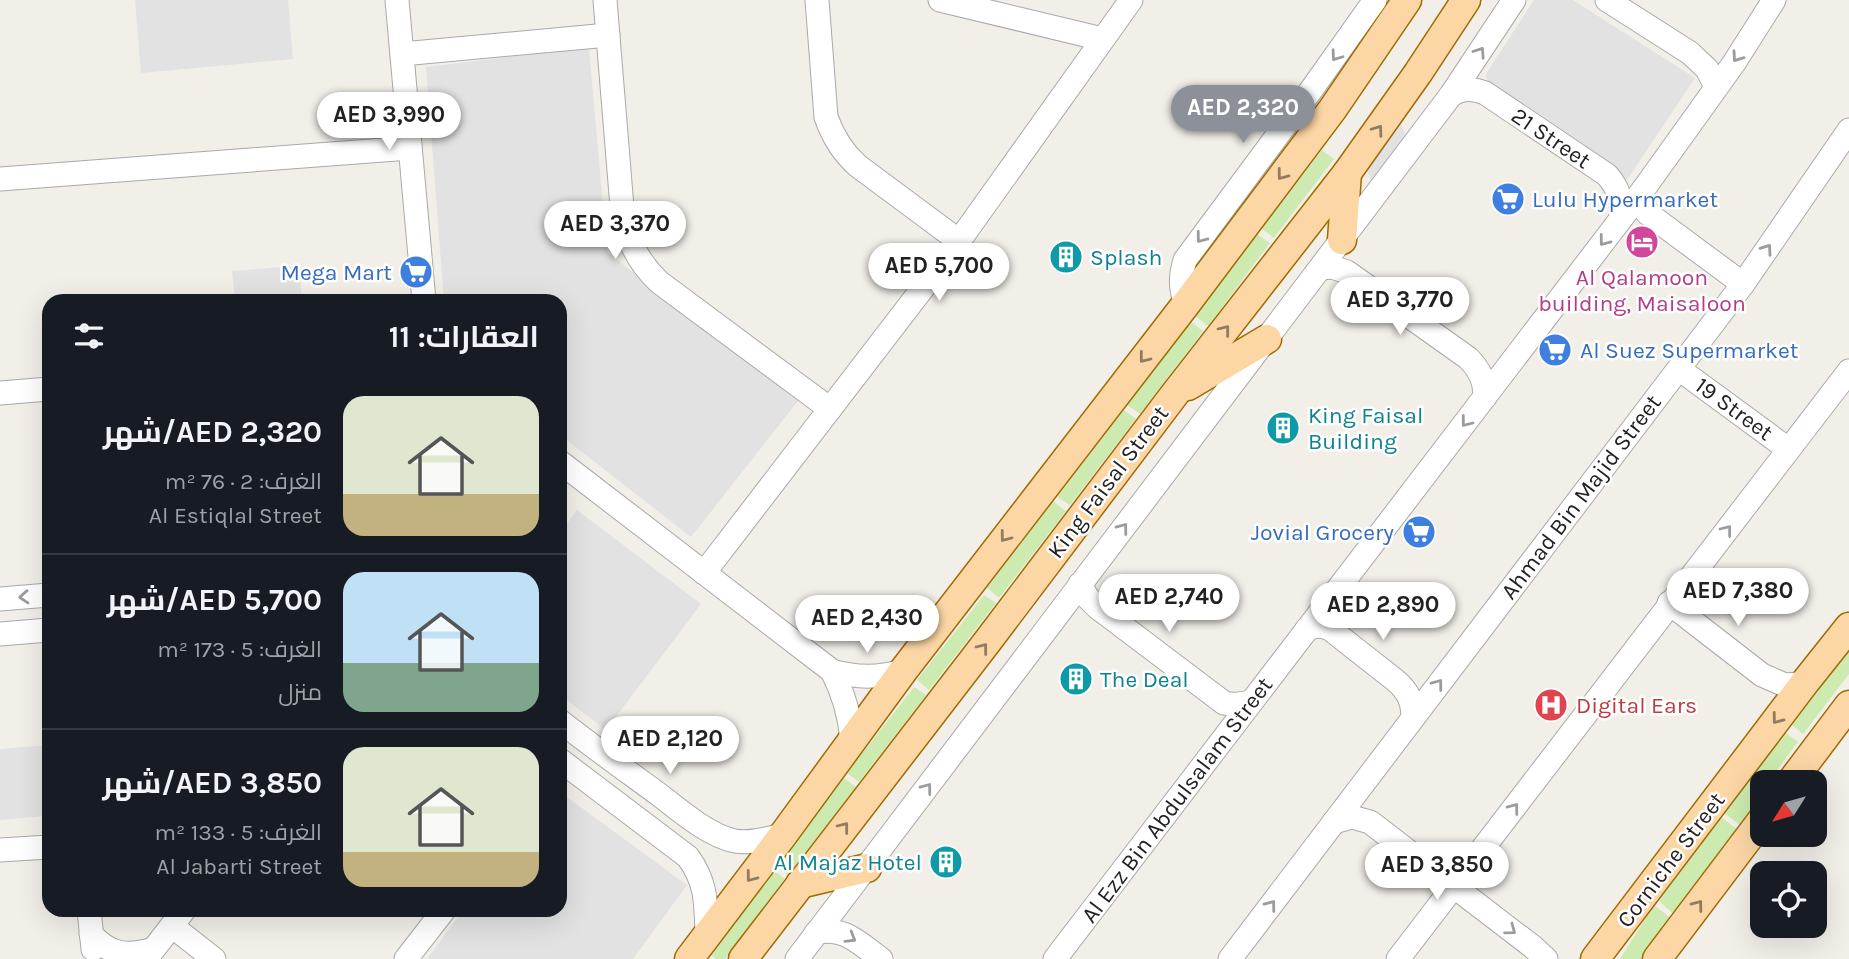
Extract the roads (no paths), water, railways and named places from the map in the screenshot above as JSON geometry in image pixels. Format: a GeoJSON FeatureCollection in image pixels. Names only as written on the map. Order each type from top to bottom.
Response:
{"type":"FeatureCollection","features":[{"type":"Feature","properties":{"kind":"main road","name":"King Faisal Street"},"geometry":{"type":"LineString","coordinates":[[689,959],[903,671],[1332,110],[1407,0]]}},
{"type":"Feature","properties":{"kind":"main road","name":"King Faisal Street"},"geometry":{"type":"LineString","coordinates":[[743,959],[1347,173],[1466,0]]}},
{"type":"Feature","properties":{"kind":"main road"},"geometry":{"type":"LineString","coordinates":[[1342,240],[1347,173]]}},
{"type":"Feature","properties":{"kind":"main road"},"geometry":{"type":"LineString","coordinates":[[1174,395],[1267,339]]}},
{"type":"Feature","properties":{"kind":"main road","name":"Corniche Street"},"geometry":{"type":"LineString","coordinates":[[1595,959],[1805,681],[1849,627]]}},
{"type":"Feature","properties":{"kind":"main road"},"geometry":{"type":"LineString","coordinates":[[1800,770],[1849,705]]}},
{"type":"Feature","properties":{"kind":"main road"},"geometry":{"type":"LineString","coordinates":[[1657,959],[1750,836]]}},
{"type":"Feature","properties":{"kind":"main road"},"geometry":{"type":"LineString","coordinates":[[800,884],[867,868]]}},
{"type":"Feature","properties":{"kind":"street"},"geometry":{"type":"LineString","coordinates":[[397,0],[423,294]]}},
{"type":"Feature","properties":{"kind":"street"},"geometry":{"type":"LineString","coordinates":[[605,0],[624,226],[631,245],[641,263],[659,282],[830,409]]}},
{"type":"Feature","properties":{"kind":"street"},"geometry":{"type":"LineString","coordinates":[[817,0],[826,117],[839,146],[858,166],[959,241]]}},
{"type":"Feature","properties":{"kind":"street"},"geometry":{"type":"LineString","coordinates":[[940,0],[1102,39]]}},
{"type":"Feature","properties":{"kind":"street"},"geometry":{"type":"LineString","coordinates":[[704,573],[959,241],[1131,0]]}},
{"type":"Feature","properties":{"kind":"street"},"geometry":{"type":"LineString","coordinates":[[1186,304],[1180,275],[1185,260],[1376,0]]}},
{"type":"Feature","properties":{"kind":"street","name":"King Faisal Street"},"geometry":{"type":"LineString","coordinates":[[797,959],[1451,95],[1514,0]]}},
{"type":"Feature","properties":{"kind":"street"},"geometry":{"type":"LineString","coordinates":[[1607,0],[1690,52],[1707,69],[1716,87]]}},
{"type":"Feature","properties":{"kind":"street","name":"Al Ezz Bin Abdulsalam Street"},"geometry":{"type":"LineString","coordinates":[[1055,959],[1643,190],[1774,0]]}},
{"type":"Feature","properties":{"kind":"street"},"geometry":{"type":"LineString","coordinates":[[402,54],[608,35]]}},
{"type":"Feature","properties":{"kind":"street","name":"21 Street"},"geometry":{"type":"LineString","coordinates":[[1451,95],[1468,89],[1485,93],[1606,175],[1620,194],[1621,218]]}},
{"type":"Feature","properties":{"kind":"street","name":"Ahmad Bin Majid Street"},"geometry":{"type":"LineString","coordinates":[[1230,959],[1743,284],[1849,130]]}},
{"type":"Feature","properties":{"kind":"street"},"geometry":{"type":"LineString","coordinates":[[0,179],[410,148]]}},
{"type":"Feature","properties":{"kind":"street"},"geometry":{"type":"LineString","coordinates":[[1643,190],[1643,205],[1647,213],[1743,284]]}},
{"type":"Feature","properties":{"kind":"street"},"geometry":{"type":"LineString","coordinates":[[1321,268],[1332,267],[1347,272],[1468,358],[1482,376],[1485,397]]}},
{"type":"Feature","properties":{"kind":"street","name":"19 Street"},"geometry":{"type":"LineString","coordinates":[[1679,369],[1788,449]]}},
{"type":"Feature","properties":{"kind":"street"},"geometry":{"type":"LineString","coordinates":[[1398,959],[1849,371]]}},
{"type":"Feature","properties":{"kind":"street"},"geometry":{"type":"LineString","coordinates":[[0,393],[42,390]]}},
{"type":"Feature","properties":{"kind":"street"},"geometry":{"type":"LineString","coordinates":[[567,467],[832,671],[875,677],[903,671]]}},
{"type":"Feature","properties":{"kind":"street"},"geometry":{"type":"LineString","coordinates":[[1080,584],[1097,607],[1224,703],[1243,705],[1252,701]]}},
{"type":"Feature","properties":{"kind":"street"},"geometry":{"type":"LineString","coordinates":[[0,599],[42,596]]}},
{"type":"Feature","properties":{"kind":"street"},"geometry":{"type":"LineString","coordinates":[[1669,603],[1762,675],[1785,685],[1805,681]]}},
{"type":"Feature","properties":{"kind":"street"},"geometry":{"type":"LineString","coordinates":[[1307,629],[1322,626],[1330,629],[1404,687],[1410,696],[1413,718]]}},
{"type":"Feature","properties":{"kind":"street"},"geometry":{"type":"LineString","coordinates":[[0,634],[42,637]]}},
{"type":"Feature","properties":{"kind":"street"},"geometry":{"type":"LineString","coordinates":[[832,671],[845,698],[852,741]]}},
{"type":"Feature","properties":{"kind":"street"},"geometry":{"type":"LineString","coordinates":[[567,726],[712,832],[724,838],[750,842],[783,835]]}},
{"type":"Feature","properties":{"kind":"street"},"geometry":{"type":"LineString","coordinates":[[567,765],[688,857],[702,881],[706,895],[707,934]]}},
{"type":"Feature","properties":{"kind":"street"},"geometry":{"type":"LineString","coordinates":[[567,783],[586,779],[603,780],[678,831],[685,829],[687,823],[679,810]]}},
{"type":"Feature","properties":{"kind":"street"},"geometry":{"type":"LineString","coordinates":[[1335,822],[1352,817],[1370,822],[1546,959]]}},
{"type":"Feature","properties":{"kind":"street"},"geometry":{"type":"LineString","coordinates":[[0,850],[42,847]]}},
{"type":"Feature","properties":{"kind":"street"},"geometry":{"type":"LineString","coordinates":[[90,917],[95,959]]}},
{"type":"Feature","properties":{"kind":"street"},"geometry":{"type":"LineString","coordinates":[[406,959],[439,917]]}},
{"type":"Feature","properties":{"kind":"street"},"geometry":{"type":"LineString","coordinates":[[91,934],[100,945],[113,951],[149,954],[178,918],[214,959]]}},
{"type":"Feature","properties":{"kind":"street"},"geometry":{"type":"LineString","coordinates":[[816,933],[827,930],[845,934],[881,959]]}},
{"type":"Feature","properties":{"kind":"place","name":"Lulu Hypermarket"},"geometry":{"type":"Point","coordinates":[1508,199]}},
{"type":"Feature","properties":{"kind":"place","name":"Al Qalamoon building, Maisaloon"},"geometry":{"type":"Point","coordinates":[1642,242]}},
{"type":"Feature","properties":{"kind":"place","name":"Splash"},"geometry":{"type":"Point","coordinates":[1066,257]}},
{"type":"Feature","properties":{"kind":"place","name":"Mega Mart"},"geometry":{"type":"Point","coordinates":[416,272]}},
{"type":"Feature","properties":{"kind":"place","name":"Al Suez Supermarket"},"geometry":{"type":"Point","coordinates":[1555,350]}},
{"type":"Feature","properties":{"kind":"place","name":"King Faisal Building"},"geometry":{"type":"Point","coordinates":[1283,428]}},
{"type":"Feature","properties":{"kind":"place","name":"Jovial Grocery"},"geometry":{"type":"Point","coordinates":[1419,532]}},
{"type":"Feature","properties":{"kind":"place","name":"The Deal"},"geometry":{"type":"Point","coordinates":[1076,679]}},
{"type":"Feature","properties":{"kind":"place","name":"Digital Ears"},"geometry":{"type":"Point","coordinates":[1551,705]}},
{"type":"Feature","properties":{"kind":"place","name":"Al Majaz Hotel"},"geometry":{"type":"Point","coordinates":[946,862]}}]}
